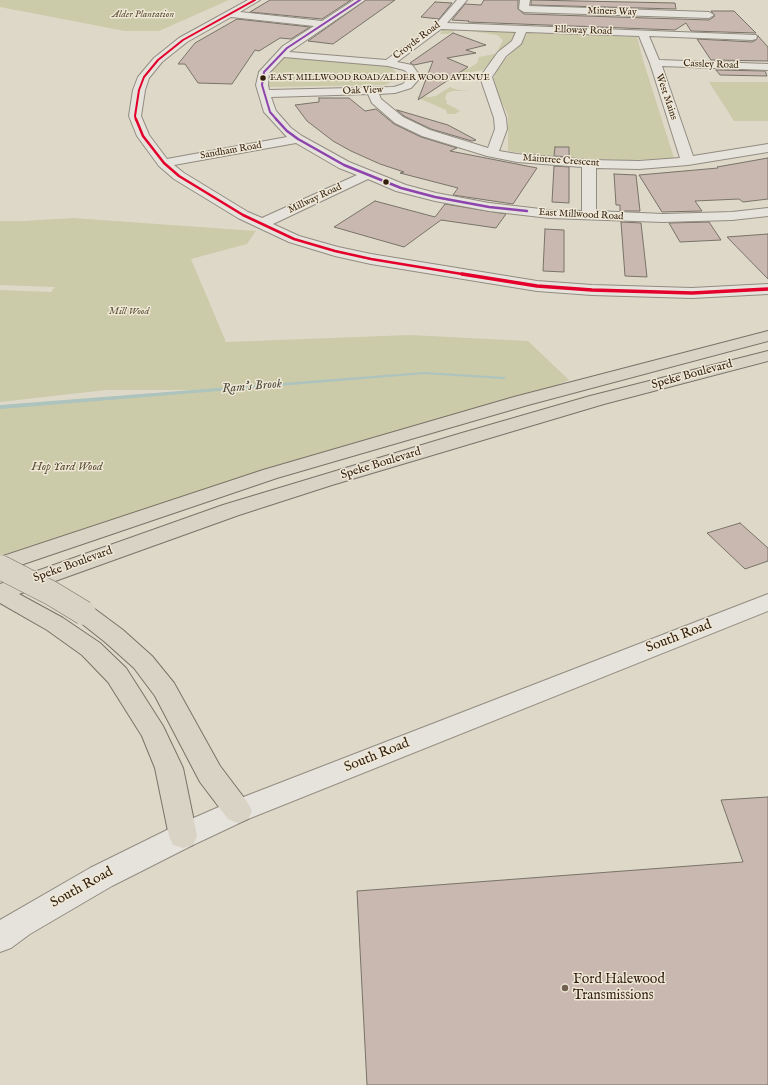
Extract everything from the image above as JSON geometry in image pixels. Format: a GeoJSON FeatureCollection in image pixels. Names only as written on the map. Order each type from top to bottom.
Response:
{"type":"FeatureCollection","features":[{"type":"Feature","properties":{"kind":"highway","name":"Speke Boulevard"},"geometry":{"type":"LineString","coordinates":[[0,566],[270,474],[528,399],[768,336]]}},
{"type":"Feature","properties":{"kind":"highway","name":"Speke Boulevard"},"geometry":{"type":"LineString","coordinates":[[0,592],[231,510],[324,481],[597,400],[768,356]]}},
{"type":"Feature","properties":{"kind":"highway"},"geometry":{"type":"LineString","coordinates":[[0,566],[51,593],[84,613],[114,636],[143,662],[165,690],[210,774],[238,811]]}},
{"type":"Feature","properties":{"kind":"highway"},"geometry":{"type":"LineString","coordinates":[[0,592],[56,624],[91,649],[117,674],[136,702],[154,733],[169,768],[183,836]]}},
{"type":"Feature","properties":{"kind":"street"},"geometry":{"type":"LineString","coordinates":[[255,0],[183,40],[158,60],[144,77],[139,90],[135,116],[143,136],[164,163],[179,176],[243,215],[264,223],[294,239],[334,251],[379,260],[537,286],[592,290],[692,293],[768,289]]}},
{"type":"Feature","properties":{"kind":"street","name":"East Millwood Road"},"geometry":{"type":"LineString","coordinates":[[360,0],[280,54],[264,72],[262,85],[270,112],[287,131],[298,139],[344,165],[415,192],[489,207],[549,214],[663,218],[732,216],[768,212]]}},
{"type":"Feature","properties":{"kind":"street","name":"Croyde Road"},"geometry":{"type":"LineString","coordinates":[[388,63],[440,26],[462,0]]}},
{"type":"Feature","properties":{"kind":"street","name":"Miners Way"},"geometry":{"type":"LineString","coordinates":[[525,0],[524,9],[714,20]]}},
{"type":"Feature","properties":{"kind":"street"},"geometry":{"type":"LineString","coordinates":[[703,5],[726,36]]}},
{"type":"Feature","properties":{"kind":"street"},"geometry":{"type":"LineString","coordinates":[[229,14],[324,24]]}},
{"type":"Feature","properties":{"kind":"street","name":"Elloway Road"},"geometry":{"type":"LineString","coordinates":[[440,26],[752,37]]}},
{"type":"Feature","properties":{"kind":"street"},"geometry":{"type":"LineString","coordinates":[[492,153],[500,129],[500,118],[486,77],[502,54],[517,42],[522,29]]}},
{"type":"Feature","properties":{"kind":"street","name":"West Mains"},"geometry":{"type":"LineString","coordinates":[[643,33],[655,63],[688,161]]}},
{"type":"Feature","properties":{"kind":"street","name":"Oak View"},"geometry":{"type":"LineString","coordinates":[[264,94],[395,90],[407,86],[413,79],[413,73],[408,67],[388,63],[280,54]]}},
{"type":"Feature","properties":{"kind":"street","name":"Cassley Road"},"geometry":{"type":"LineString","coordinates":[[655,63],[768,67]]}},
{"type":"Feature","properties":{"kind":"street","name":"Maintree Crescent"},"geometry":{"type":"LineString","coordinates":[[372,91],[376,101],[400,120],[426,133],[492,153],[531,160],[589,164],[639,165],[688,161],[768,148]]}},
{"type":"Feature","properties":{"kind":"street","name":"Sandham Road"},"geometry":{"type":"LineString","coordinates":[[164,163],[298,139]]}},
{"type":"Feature","properties":{"kind":"street"},"geometry":{"type":"LineString","coordinates":[[589,164],[589,216]]}},
{"type":"Feature","properties":{"kind":"street","name":"Millway Road"},"geometry":{"type":"LineString","coordinates":[[264,223],[367,175]]}},
{"type":"Feature","properties":{"kind":"street","name":"South Road"},"geometry":{"type":"LineString","coordinates":[[0,938],[18,924],[101,877],[183,836],[238,811],[768,602]]}},
{"type":"Feature","properties":{"kind":"green space","name":"Alder Plantation"},"geometry":{"type":"Polygon","coordinates":[[[0,0],[229,0],[159,31],[125,31],[0,7],[0,0]]]}},
{"type":"Feature","properties":{"kind":"green space"},"geometry":{"type":"Polygon","coordinates":[[[448,28],[519,33],[513,43],[504,49],[498,50],[503,40],[497,35],[463,30],[456,30],[448,34],[440,34],[443,29],[448,28]]]}},
{"type":"Feature","properties":{"kind":"green space"},"geometry":{"type":"Polygon","coordinates":[[[528,33],[637,37],[674,158],[633,160],[582,159],[541,156],[508,151],[508,115],[498,95],[494,79],[497,67],[520,45],[528,33]]]}},
{"type":"Feature","properties":{"kind":"green space"},"geometry":{"type":"Polygon","coordinates":[[[494,54],[496,55],[483,70],[457,72],[449,76],[426,76],[419,73],[468,69],[477,63],[479,57],[494,54]]]}},
{"type":"Feature","properties":{"kind":"green space"},"geometry":{"type":"Polygon","coordinates":[[[284,57],[389,65],[395,71],[396,80],[385,85],[267,87],[272,70],[284,57]]]}},
{"type":"Feature","properties":{"kind":"green space"},"geometry":{"type":"Polygon","coordinates":[[[709,82],[768,82],[768,121],[734,121],[709,82]]]}},
{"type":"Feature","properties":{"kind":"green space"},"geometry":{"type":"Polygon","coordinates":[[[450,87],[458,90],[470,91],[453,91],[447,93],[445,99],[447,101],[446,103],[460,111],[455,114],[447,114],[446,110],[416,97],[436,96],[450,87]]]}},
{"type":"Feature","properties":{"kind":"green space"},"geometry":{"type":"Polygon","coordinates":[[[73,218],[256,231],[247,244],[191,259],[226,342],[410,335],[528,341],[569,380],[521,401],[0,560],[0,407],[210,390],[106,390],[0,402],[0,290],[51,292],[55,287],[0,285],[0,221],[73,218]]]}},
{"type":"Feature","properties":{"kind":"building"},"geometry":{"type":"Polygon","coordinates":[[[270,0],[351,0],[322,19],[250,12],[270,0]]]}},
{"type":"Feature","properties":{"kind":"building"},"geometry":{"type":"Polygon","coordinates":[[[366,0],[395,0],[333,44],[308,41],[366,0]]]}},
{"type":"Feature","properties":{"kind":"building"},"geometry":{"type":"Polygon","coordinates":[[[484,0],[518,0],[518,9],[524,14],[709,20],[715,16],[711,11],[734,11],[756,33],[691,31],[686,23],[675,30],[468,22],[469,21],[452,20],[465,4],[481,5],[484,0]]]}},
{"type":"Feature","properties":{"kind":"building"},"geometry":{"type":"Polygon","coordinates":[[[531,0],[675,3],[676,9],[531,5],[531,0]]]}},
{"type":"Feature","properties":{"kind":"building"},"geometry":{"type":"Polygon","coordinates":[[[435,2],[452,3],[439,19],[421,17],[435,2]]]}},
{"type":"Feature","properties":{"kind":"building"},"geometry":{"type":"Polygon","coordinates":[[[237,19],[310,27],[291,39],[280,38],[259,51],[255,50],[232,84],[198,83],[185,64],[178,64],[195,43],[237,19]]]}},
{"type":"Feature","properties":{"kind":"building"},"geometry":{"type":"Polygon","coordinates":[[[453,33],[486,45],[466,50],[476,53],[447,58],[468,67],[418,100],[433,61],[414,65],[410,63],[453,33]]]}},
{"type":"Feature","properties":{"kind":"building"},"geometry":{"type":"Polygon","coordinates":[[[758,36],[768,47],[768,61],[711,60],[697,39],[752,42],[756,40],[758,36]]]}},
{"type":"Feature","properties":{"kind":"building"},"geometry":{"type":"Polygon","coordinates":[[[716,70],[765,71],[767,76],[720,75],[716,70]]]}},
{"type":"Feature","properties":{"kind":"building"},"geometry":{"type":"Polygon","coordinates":[[[319,98],[349,98],[365,111],[376,109],[394,124],[421,137],[457,148],[450,151],[537,168],[513,204],[453,195],[458,188],[400,173],[404,172],[380,164],[333,141],[307,121],[295,105],[319,102],[319,98]]]}},
{"type":"Feature","properties":{"kind":"building"},"geometry":{"type":"Polygon","coordinates":[[[397,110],[448,125],[476,140],[472,141],[431,129],[404,116],[397,110]]]}},
{"type":"Feature","properties":{"kind":"building"},"geometry":{"type":"Polygon","coordinates":[[[555,147],[569,147],[569,157],[554,156],[555,147]]]}},
{"type":"Feature","properties":{"kind":"building"},"geometry":{"type":"Polygon","coordinates":[[[768,158],[768,199],[743,202],[739,199],[695,201],[702,211],[662,212],[639,175],[718,168],[717,167],[768,158]]]}},
{"type":"Feature","properties":{"kind":"building"},"geometry":{"type":"Polygon","coordinates":[[[554,166],[569,167],[569,203],[552,202],[554,166]]]}},
{"type":"Feature","properties":{"kind":"building"},"geometry":{"type":"Polygon","coordinates":[[[614,174],[636,175],[640,211],[620,211],[620,205],[616,205],[614,174]]]}},
{"type":"Feature","properties":{"kind":"building"},"geometry":{"type":"Polygon","coordinates":[[[375,201],[435,217],[445,204],[506,214],[496,228],[441,220],[404,247],[334,227],[375,201]]]}},
{"type":"Feature","properties":{"kind":"building"},"geometry":{"type":"Polygon","coordinates":[[[621,222],[641,223],[647,277],[625,276],[621,222]]]}},
{"type":"Feature","properties":{"kind":"building"},"geometry":{"type":"Polygon","coordinates":[[[709,222],[721,240],[680,242],[669,223],[709,222]]]}},
{"type":"Feature","properties":{"kind":"building"},"geometry":{"type":"Polygon","coordinates":[[[545,229],[564,230],[564,272],[543,271],[545,229]]]}},
{"type":"Feature","properties":{"kind":"building"},"geometry":{"type":"Polygon","coordinates":[[[768,234],[768,279],[727,237],[768,234]]]}},
{"type":"Feature","properties":{"kind":"building"},"geometry":{"type":"Polygon","coordinates":[[[740,523],[768,548],[768,561],[745,569],[707,533],[740,523]]]}},
{"type":"Feature","properties":{"kind":"building","name":"Ford Halewood Transmissions"},"geometry":{"type":"Polygon","coordinates":[[[768,797],[768,1085],[367,1085],[357,891],[743,862],[721,800],[768,797]]]}},
{"type":"Feature","properties":{"kind":"waterway","name":"Ram's Brook"},"geometry":{"type":"LineString","coordinates":[[0,407],[424,373],[504,378]]}},
{"type":"Feature","properties":{"kind":"transit line"},"geometry":{"type":"LineString","coordinates":[[255,0],[183,40],[158,60],[144,77],[139,90],[135,116],[143,136],[164,163],[179,176],[243,215],[294,239],[335,251],[371,259],[537,286],[592,290],[692,293],[768,289]]}},
{"type":"Feature","properties":{"kind":"transit line"},"geometry":{"type":"LineString","coordinates":[[360,0],[287,48],[264,72],[262,85],[270,112],[287,131],[298,139],[344,165],[367,175],[401,188],[435,197],[489,207],[527,211]]}},
{"type":"Feature","properties":{"kind":"place","name":"EAST MILLWOOD ROAD/ALDER WOOD AVENUE"},"geometry":{"type":"Point","coordinates":[263,78]}},
{"type":"Feature","properties":{"kind":"place","name":"Ford Halewood Transmissions"},"geometry":{"type":"Point","coordinates":[565,988]}},
{"type":"Feature","properties":{"kind":"park label","name":"Mill Wood"},"geometry":{"type":"Point","coordinates":[129,312]}},
{"type":"Feature","properties":{"kind":"park label","name":"Hop Yard Wood"},"geometry":{"type":"Point","coordinates":[67,468]}}]}
